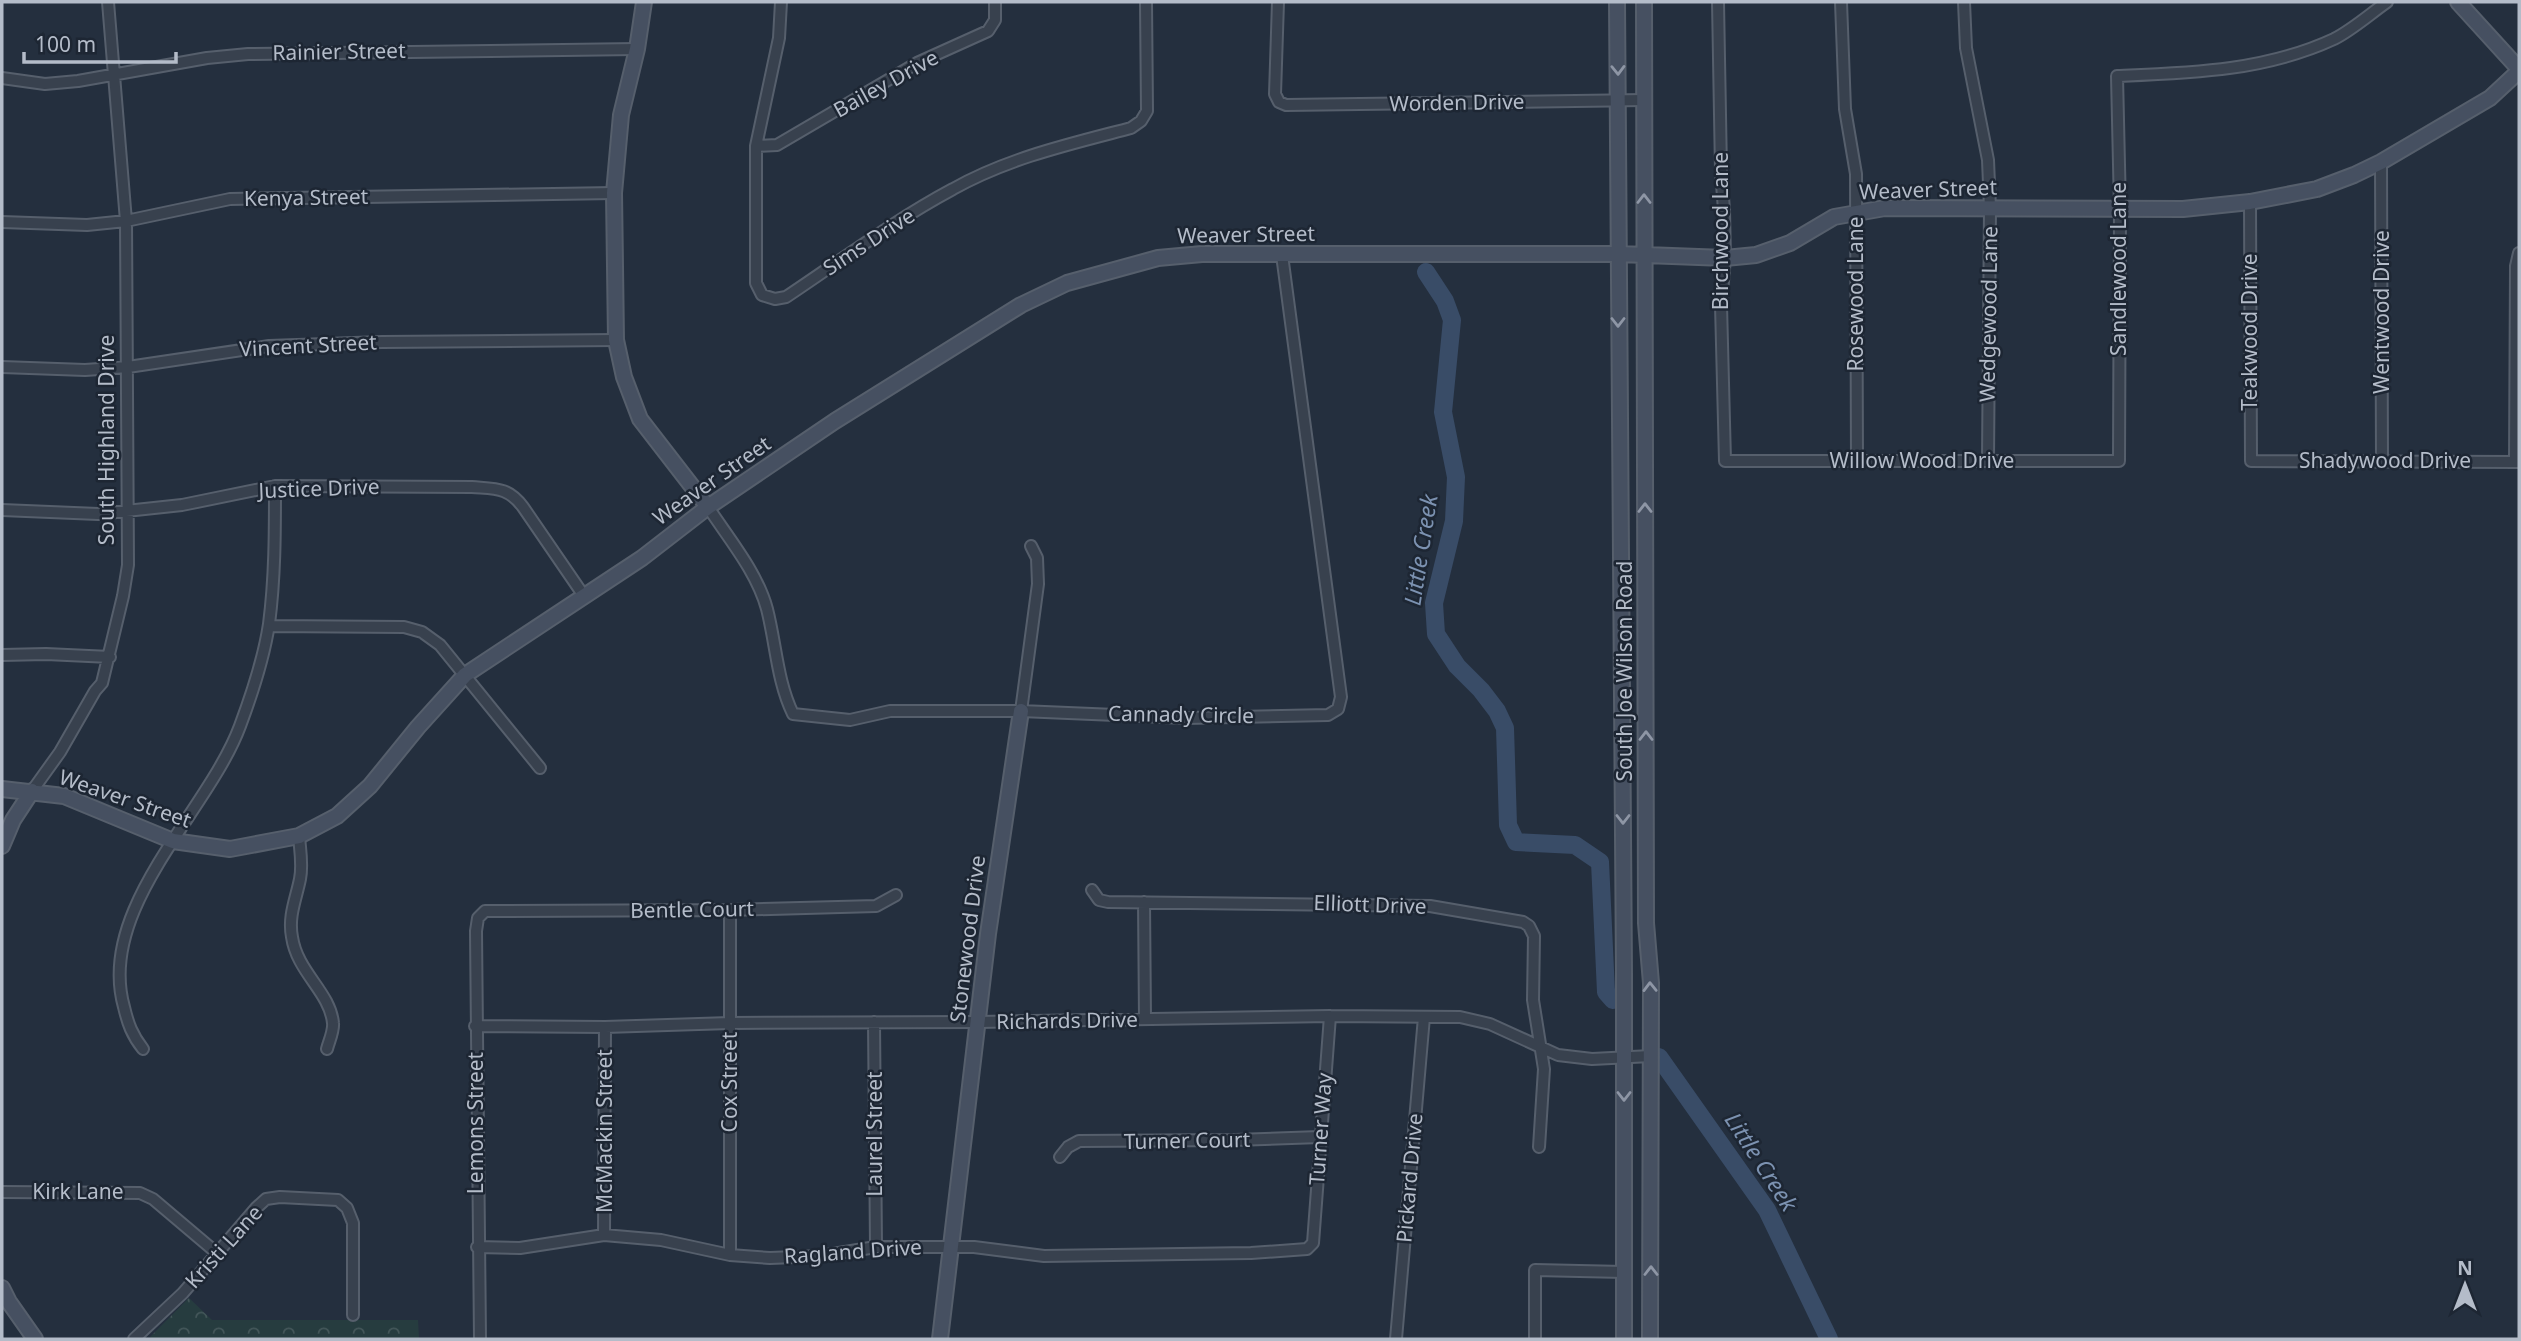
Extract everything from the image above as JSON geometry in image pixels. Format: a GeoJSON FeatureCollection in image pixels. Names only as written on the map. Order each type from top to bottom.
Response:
{"type":"FeatureCollection","features":[{"type":"Feature","properties":{"kind":"street","name":"South Highland Drive"},"geometry":{"type":"LineString","coordinates":[[2,846],[13,820],[60,752],[102,682],[110,657],[127,574],[126,221],[108,2]]}},
{"type":"Feature","properties":{"kind":"street"},"geometry":{"type":"LineString","coordinates":[[643,2],[637,49],[621,115],[614,193],[616,340],[624,377],[640,419],[708,507]]}},
{"type":"Feature","properties":{"kind":"street","name":"Sims Drive"},"geometry":{"type":"LineString","coordinates":[[781,2],[779,38],[756,146],[756,283],[762,295],[775,299],[786,297],[953,188],[1019,159],[1138,124],[1146,111],[1146,2]]}},
{"type":"Feature","properties":{"kind":"street","name":"Bailey Drive"},"geometry":{"type":"LineString","coordinates":[[756,146],[777,145],[917,63],[988,31],[995,19],[995,2]]}},
{"type":"Feature","properties":{"kind":"street","name":"Worden Drive"},"geometry":{"type":"LineString","coordinates":[[1279,2],[1275,94],[1279,102],[1286,105],[1644,100]]}},
{"type":"Feature","properties":{"kind":"street","name":"South Joe Wilson Road"},"geometry":{"type":"LineString","coordinates":[[1618,2],[1624,1339]]}},
{"type":"Feature","properties":{"kind":"street","name":"South Joe Wilson Road"},"geometry":{"type":"LineString","coordinates":[[1644,2],[1646,912],[1651,983],[1650,1339]]}},
{"type":"Feature","properties":{"kind":"street","name":"Birchwood Lane"},"geometry":{"type":"LineString","coordinates":[[1718,2],[1725,258],[1721,305],[1725,461]]}},
{"type":"Feature","properties":{"kind":"street","name":"Rosewood Lane"},"geometry":{"type":"LineString","coordinates":[[1841,2],[1845,109],[1856,174],[1857,461]]}},
{"type":"Feature","properties":{"kind":"street","name":"Wedgewood Lane"},"geometry":{"type":"LineString","coordinates":[[1964,2],[1966,48],[1988,160],[1988,460]]}},
{"type":"Feature","properties":{"kind":"street","name":"Sandlewood Lane"},"geometry":{"type":"LineString","coordinates":[[2119,461],[2120,209],[2117,76],[2200,73],[2261,64],[2335,38],[2387,2]]}},
{"type":"Feature","properties":{"kind":"street"},"geometry":{"type":"LineString","coordinates":[[2458,2],[2519,70]]}},
{"type":"Feature","properties":{"kind":"street","name":"Rainier Street"},"geometry":{"type":"LineString","coordinates":[[2,78],[45,84],[248,54],[637,49]]}},
{"type":"Feature","properties":{"kind":"street","name":"Weaver Street"},"geometry":{"type":"LineString","coordinates":[[2,789],[64,796],[173,841],[230,849],[299,836],[337,816],[370,786],[465,675],[642,558],[708,507],[835,421],[1021,305],[1067,283],[1158,258],[1202,254],[1619,254],[1725,258],[1756,255],[1790,243],[1834,217],[1856,211],[1885,208],[2183,209],[2250,202],[2317,189],[2381,162],[2490,98],[2519,70]]}},
{"type":"Feature","properties":{"kind":"street","name":"Wentwood Drive"},"geometry":{"type":"LineString","coordinates":[[2381,162],[2382,461]]}},
{"type":"Feature","properties":{"kind":"street","name":"Kenya Street"},"geometry":{"type":"LineString","coordinates":[[2,222],[87,225],[126,221],[230,199],[614,193]]}},
{"type":"Feature","properties":{"kind":"street","name":"Teakwood Drive"},"geometry":{"type":"LineString","coordinates":[[2250,202],[2251,461]]}},
{"type":"Feature","properties":{"kind":"street"},"geometry":{"type":"LineString","coordinates":[[2517,461],[2516,266],[2519,253]]}},
{"type":"Feature","properties":{"kind":"street","name":"Cannady Circle"},"geometry":{"type":"LineString","coordinates":[[708,507],[755,580],[766,608],[775,655],[793,714],[850,720],[890,711],[1021,711],[1186,718],[1322,716],[1338,709],[1341,697],[1282,255]]}},
{"type":"Feature","properties":{"kind":"street","name":"Vincent Street"},"geometry":{"type":"LineString","coordinates":[[2,367],[85,370],[128,367],[269,346],[616,340]]}},
{"type":"Feature","properties":{"kind":"street","name":"Willow Wood Drive"},"geometry":{"type":"LineString","coordinates":[[1725,461],[2119,461]]}},
{"type":"Feature","properties":{"kind":"street","name":"Shadywood Drive"},"geometry":{"type":"LineString","coordinates":[[2251,461],[2517,461]]}},
{"type":"Feature","properties":{"kind":"street"},"geometry":{"type":"LineString","coordinates":[[144,1049],[128,1027],[119,991],[121,950],[137,903],[155,868],[212,783],[240,727],[269,626],[275,551],[275,486]]}},
{"type":"Feature","properties":{"kind":"street","name":"Justice Drive"},"geometry":{"type":"LineString","coordinates":[[2,510],[65,514],[128,511],[182,505],[275,486],[472,487],[505,491],[514,495],[584,596]]}},
{"type":"Feature","properties":{"kind":"street","name":"Stonewood Drive"},"geometry":{"type":"LineString","coordinates":[[940,1339],[988,934],[1038,584],[1037,558],[1031,546]]}},
{"type":"Feature","properties":{"kind":"street"},"geometry":{"type":"LineString","coordinates":[[269,626],[404,627],[422,632],[440,645],[540,768]]}},
{"type":"Feature","properties":{"kind":"street"},"geometry":{"type":"LineString","coordinates":[[2,655],[110,657]]}},
{"type":"Feature","properties":{"kind":"street"},"geometry":{"type":"LineString","coordinates":[[299,836],[302,863],[292,910],[292,937],[295,953],[306,974],[328,1005],[333,1025],[327,1049]]}},
{"type":"Feature","properties":{"kind":"street","name":"Elliott Drive"},"geometry":{"type":"LineString","coordinates":[[1092,890],[1099,900],[1108,902],[1430,906],[1522,922],[1529,926],[1534,936],[1533,1000],[1544,1069],[1539,1147]]}},
{"type":"Feature","properties":{"kind":"street","name":"Bentle Court"},"geometry":{"type":"LineString","coordinates":[[485,911],[876,906],[896,895]]}},
{"type":"Feature","properties":{"kind":"street"},"geometry":{"type":"LineString","coordinates":[[1143,902],[1145,1019]]}},
{"type":"Feature","properties":{"kind":"street","name":"Cox Street"},"geometry":{"type":"LineString","coordinates":[[730,909],[730,1255]]}},
{"type":"Feature","properties":{"kind":"street","name":"Lemons Street"},"geometry":{"type":"LineString","coordinates":[[480,1339],[476,931],[478,918],[485,911]]}},
{"type":"Feature","properties":{"kind":"street","name":"Richards Drive"},"geometry":{"type":"LineString","coordinates":[[475,1026],[605,1027],[730,1023],[1330,1016],[1460,1017],[1490,1024],[1558,1055],[1581,1058],[1651,1056]]}},
{"type":"Feature","properties":{"kind":"street","name":"Turner Way"},"geometry":{"type":"LineString","coordinates":[[1312,1243],[1330,1016]]}},
{"type":"Feature","properties":{"kind":"street","name":"Pickard Drive"},"geometry":{"type":"LineString","coordinates":[[1396,1339],[1424,1017]]}},
{"type":"Feature","properties":{"kind":"street","name":"Laurel Street"},"geometry":{"type":"LineString","coordinates":[[874,1022],[876,1247]]}},
{"type":"Feature","properties":{"kind":"street","name":"McMackin Street"},"geometry":{"type":"LineString","coordinates":[[604,1235],[605,1027]]}},
{"type":"Feature","properties":{"kind":"street","name":"Turner Court"},"geometry":{"type":"LineString","coordinates":[[1060,1157],[1068,1147],[1079,1141],[1320,1137]]}},
{"type":"Feature","properties":{"kind":"street","name":"Kirk Lane"},"geometry":{"type":"LineString","coordinates":[[2,1192],[140,1193],[153,1199],[218,1254]]}},
{"type":"Feature","properties":{"kind":"street","name":"Kristi Lane"},"geometry":{"type":"LineString","coordinates":[[134,1339],[183,1293],[256,1208],[267,1199],[280,1197],[338,1200],[347,1208],[353,1223],[354,1315]]}},
{"type":"Feature","properties":{"kind":"street","name":"Ragland Drive"},"geometry":{"type":"LineString","coordinates":[[477,1247],[520,1248],[604,1235],[661,1240],[730,1255],[770,1258],[820,1255],[876,1247],[974,1247],[1044,1256],[1251,1253],[1307,1250],[1312,1243]]}},
{"type":"Feature","properties":{"kind":"street"},"geometry":{"type":"LineString","coordinates":[[1535,1339],[1535,1270],[1624,1272]]}},
{"type":"Feature","properties":{"kind":"street"},"geometry":{"type":"LineString","coordinates":[[2,1288],[35,1339]]}},
{"type":"Feature","properties":{"kind":"green space"},"geometry":{"type":"Polygon","coordinates":[[[189,1298],[212,1320],[418,1320],[419,1339],[152,1339],[150,1337],[189,1298]]]}},
{"type":"Feature","properties":{"kind":"waterway","name":"Little Creek"},"geometry":{"type":"LineString","coordinates":[[1426,272],[1445,301],[1452,320],[1443,412],[1456,477],[1454,521],[1434,603],[1436,634],[1457,666],[1497,711],[1505,728],[1508,825],[1516,842],[1575,845],[1600,862],[1606,992],[1613,1000]]}},
{"type":"Feature","properties":{"kind":"waterway","name":"Little Creek"},"geometry":{"type":"LineString","coordinates":[[1659,1057],[1767,1210],[1829,1339]]}}]}
